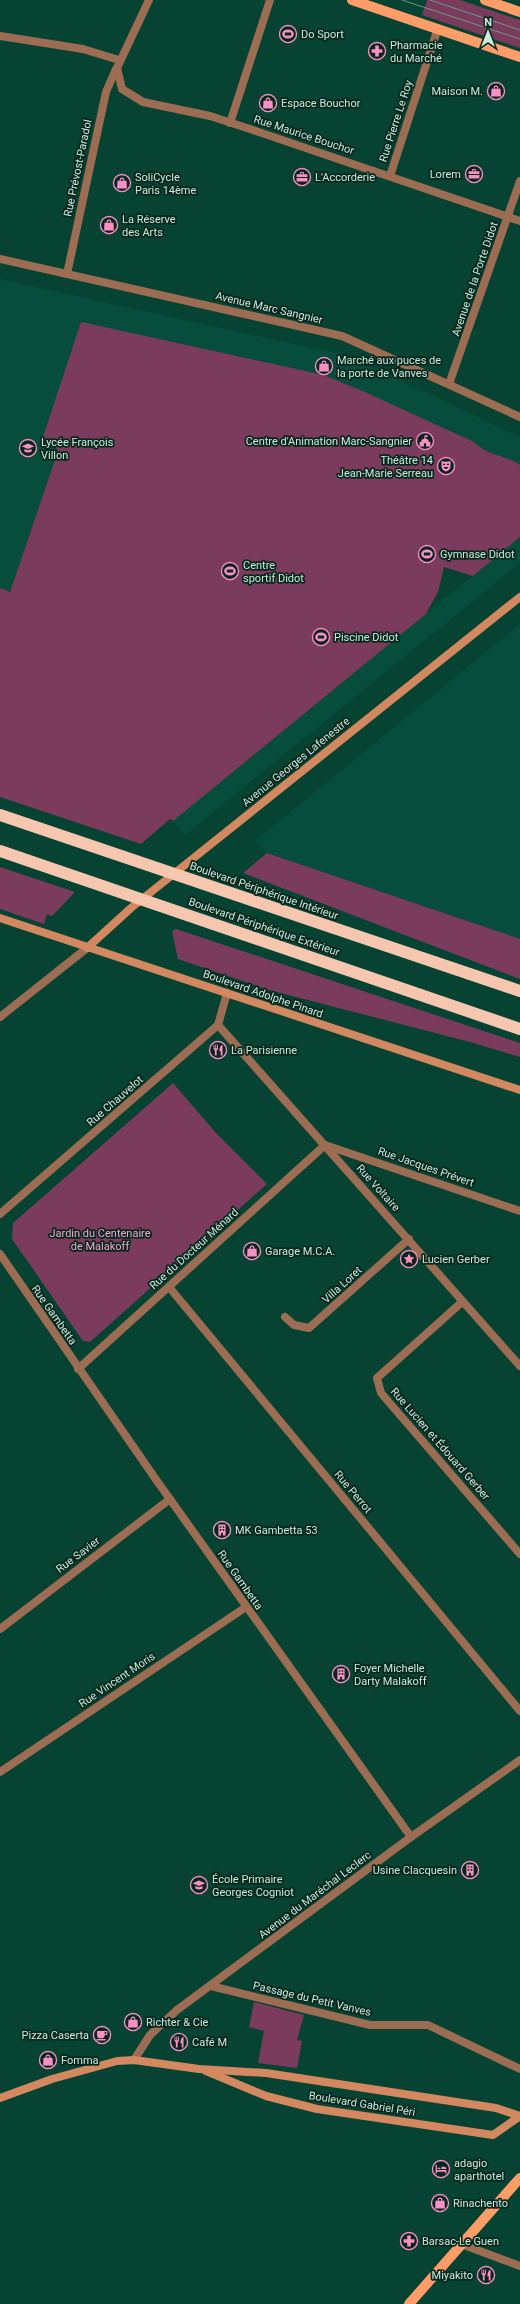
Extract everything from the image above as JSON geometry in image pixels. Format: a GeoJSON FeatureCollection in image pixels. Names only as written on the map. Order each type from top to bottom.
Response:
{"type":"FeatureCollection","features":[{"type":"Feature","properties":{"kind":"highway","name":"Boulevard Périphérique Intérieur"},"geometry":{"type":"LineString","coordinates":[[0,815],[520,991]]}},
{"type":"Feature","properties":{"kind":"highway","name":"Boulevard Périphérique Extérieur"},"geometry":{"type":"LineString","coordinates":[[0,851],[520,1029]]}},
{"type":"Feature","properties":{"kind":"main road"},"geometry":{"type":"LineString","coordinates":[[352,0],[520,57]]}},
{"type":"Feature","properties":{"kind":"main road"},"geometry":{"type":"LineString","coordinates":[[485,0],[520,12]]}},
{"type":"Feature","properties":{"kind":"main road"},"geometry":{"type":"LineString","coordinates":[[409,2304],[460,2244],[520,2178]]}},
{"type":"Feature","properties":{"kind":"street","name":"Rue Prévost-Paradol"},"geometry":{"type":"LineString","coordinates":[[67,274],[106,92],[149,0]]}},
{"type":"Feature","properties":{"kind":"street"},"geometry":{"type":"LineString","coordinates":[[230,123],[270,0]]}},
{"type":"Feature","properties":{"kind":"street","name":"Rue Pierre Le Roy"},"geometry":{"type":"LineString","coordinates":[[390,176],[438,28]]}},
{"type":"Feature","properties":{"kind":"street"},"geometry":{"type":"LineString","coordinates":[[0,36],[83,49],[118,64]]}},
{"type":"Feature","properties":{"kind":"street","name":"Rue Maurice Bouchor"},"geometry":{"type":"LineString","coordinates":[[118,64],[122,89],[143,102],[210,116],[520,221]]}},
{"type":"Feature","properties":{"kind":"street","name":"Avenue de la Porte Didot"},"geometry":{"type":"LineString","coordinates":[[449,384],[520,181]]}},
{"type":"Feature","properties":{"kind":"street","name":"Avenue Marc Sangnier"},"geometry":{"type":"LineString","coordinates":[[0,259],[342,336],[520,417]]}},
{"type":"Feature","properties":{"kind":"street","name":"Avenue Georges Lafenestre"},"geometry":{"type":"LineString","coordinates":[[87,948],[121,916],[520,597]]}},
{"type":"Feature","properties":{"kind":"street","name":"Boulevard Adolphe Pinard"},"geometry":{"type":"LineString","coordinates":[[0,918],[520,1090]]}},
{"type":"Feature","properties":{"kind":"street"},"geometry":{"type":"LineString","coordinates":[[0,1017],[87,948]]}},
{"type":"Feature","properties":{"kind":"street"},"geometry":{"type":"LineString","coordinates":[[218,1025],[228,993]]}},
{"type":"Feature","properties":{"kind":"street","name":"Rue Voltaire"},"geometry":{"type":"LineString","coordinates":[[218,1025],[520,1366]]}},
{"type":"Feature","properties":{"kind":"street","name":"Rue Chauvelot"},"geometry":{"type":"LineString","coordinates":[[0,1214],[218,1025]]}},
{"type":"Feature","properties":{"kind":"street","name":"Rue Jacques Prévert"},"geometry":{"type":"LineString","coordinates":[[325,1145],[520,1211]]}},
{"type":"Feature","properties":{"kind":"street","name":"Rue du Docteur Ménard"},"geometry":{"type":"LineString","coordinates":[[78,1368],[325,1145]]}},
{"type":"Feature","properties":{"kind":"street","name":"Villa Loret"},"geometry":{"type":"LineString","coordinates":[[285,1317],[294,1325],[309,1328],[409,1239]]}},
{"type":"Feature","properties":{"kind":"street","name":"Rue Gambetta"},"geometry":{"type":"LineString","coordinates":[[0,1254],[246,1607],[412,1837]]}},
{"type":"Feature","properties":{"kind":"street","name":"Rue Perrot"},"geometry":{"type":"LineString","coordinates":[[169,1287],[520,1711]]}},
{"type":"Feature","properties":{"kind":"street","name":"Rue Lucien et Édouard Gerber"},"geometry":{"type":"LineString","coordinates":[[462,1302],[377,1378],[378,1386],[381,1393],[520,1554]]}},
{"type":"Feature","properties":{"kind":"street","name":"Rue Savier"},"geometry":{"type":"LineString","coordinates":[[0,1629],[170,1499]]}},
{"type":"Feature","properties":{"kind":"street","name":"Rue Vincent Moris"},"geometry":{"type":"LineString","coordinates":[[0,1772],[246,1607]]}},
{"type":"Feature","properties":{"kind":"street","name":"Avenue du Maréchal Leclerc"},"geometry":{"type":"LineString","coordinates":[[134,2060],[150,2035],[177,2010],[412,1837],[520,1760]]}},
{"type":"Feature","properties":{"kind":"street","name":"Passage du Petit Vanves"},"geometry":{"type":"LineString","coordinates":[[211,1986],[370,2025],[428,2025],[520,2069]]}},
{"type":"Feature","properties":{"kind":"street","name":"Boulevard Gabriel Péri"},"geometry":{"type":"LineString","coordinates":[[0,2098],[52,2079],[117,2061],[134,2060],[199,2069],[266,2073],[496,2108],[520,2116]]}},
{"type":"Feature","properties":{"kind":"street","name":"Boulevard Gabriel Péri"},"geometry":{"type":"LineString","coordinates":[[199,2069],[266,2096],[317,2109],[395,2121],[493,2135],[520,2116]]}},
{"type":"Feature","properties":{"kind":"street"},"geometry":{"type":"LineString","coordinates":[[460,2244],[520,2266]]}},
{"type":"Feature","properties":{"kind":"shaded area"},"geometry":{"type":"Polygon","coordinates":[[[0,279],[348,356],[520,437],[520,465],[506,457],[482,450],[474,442],[324,375],[201,350],[42,439],[54,445],[58,451],[10,592],[0,588],[0,279]]]}},
{"type":"Feature","properties":{"kind":"shaded area"},"geometry":{"type":"Polygon","coordinates":[[[520,537],[520,563],[185,835],[173,821],[520,537]]]}},
{"type":"Feature","properties":{"kind":"shaded area"},"geometry":{"type":"Polygon","coordinates":[[[520,624],[520,939],[267,853],[255,841],[520,624]]]}},
{"type":"Feature","properties":{"kind":"green space"},"geometry":{"type":"Polygon","coordinates":[[[427,0],[460,0],[520,20],[520,48],[422,15],[427,0]]]}},
{"type":"Feature","properties":{"kind":"green space","name":"Centre sportif Didot"},"geometry":{"type":"Polygon","coordinates":[[[81,322],[324,375],[474,442],[484,450],[509,459],[520,465],[520,537],[473,576],[444,567],[438,592],[426,614],[173,821],[170,819],[141,844],[0,797],[0,588],[10,592],[58,451],[54,445],[42,440],[81,322]]]}},
{"type":"Feature","properties":{"kind":"green space"},"geometry":{"type":"Polygon","coordinates":[[[267,853],[520,939],[520,979],[243,873],[267,853]]]}},
{"type":"Feature","properties":{"kind":"green space"},"geometry":{"type":"Polygon","coordinates":[[[0,867],[75,892],[52,916],[47,914],[44,924],[0,909],[0,867]]]}},
{"type":"Feature","properties":{"kind":"green space"},"geometry":{"type":"Polygon","coordinates":[[[176,929],[520,1043],[520,1057],[470,1042],[269,990],[178,959],[172,931],[176,929]]]}},
{"type":"Feature","properties":{"kind":"green space","name":"Jardin du Centenaire de Malakoff"},"geometry":{"type":"Polygon","coordinates":[[[173,1083],[216,1133],[267,1184],[90,1342],[83,1341],[12,1239],[13,1223],[173,1083]]]}},
{"type":"Feature","properties":{"kind":"green space"},"geometry":{"type":"Polygon","coordinates":[[[254,2002],[304,2015],[297,2040],[302,2041],[297,2068],[258,2063],[264,2031],[249,2027],[254,2002]]]}},
{"type":"Feature","properties":{"kind":"tram line"},"geometry":{"type":"LineString","coordinates":[[402,0],[520,39]]}},
{"type":"Feature","properties":{"kind":"tram line"},"geometry":{"type":"LineString","coordinates":[[430,0],[520,30]]}},
{"type":"Feature","properties":{"kind":"place","name":"Do Sport"},"geometry":{"type":"Point","coordinates":[288,34]}},
{"type":"Feature","properties":{"kind":"place","name":"Pharmacie du Marché"},"geometry":{"type":"Point","coordinates":[377,51]}},
{"type":"Feature","properties":{"kind":"place","name":"Maison M."},"geometry":{"type":"Point","coordinates":[496,91]}},
{"type":"Feature","properties":{"kind":"place","name":"Espace Bouchor"},"geometry":{"type":"Point","coordinates":[268,103]}},
{"type":"Feature","properties":{"kind":"place","name":"Lorem"},"geometry":{"type":"Point","coordinates":[474,174]}},
{"type":"Feature","properties":{"kind":"place","name":"L'Accorderie"},"geometry":{"type":"Point","coordinates":[302,177]}},
{"type":"Feature","properties":{"kind":"place","name":"SoliCycle Paris 14ème"},"geometry":{"type":"Point","coordinates":[122,183]}},
{"type":"Feature","properties":{"kind":"place","name":"La Réserve des Arts"},"geometry":{"type":"Point","coordinates":[109,225]}},
{"type":"Feature","properties":{"kind":"place","name":"Marché aux puces de la porte de Vanves"},"geometry":{"type":"Point","coordinates":[324,366]}},
{"type":"Feature","properties":{"kind":"place","name":"Centre d'Animation Marc-Sangnier"},"geometry":{"type":"Point","coordinates":[425,441]}},
{"type":"Feature","properties":{"kind":"place","name":"Lycée François Villon"},"geometry":{"type":"Point","coordinates":[28,448]}},
{"type":"Feature","properties":{"kind":"place","name":"Théâtre 14 Jean-Marie Serreau"},"geometry":{"type":"Point","coordinates":[446,466]}},
{"type":"Feature","properties":{"kind":"place","name":"Gymnase Didot"},"geometry":{"type":"Point","coordinates":[427,554]}},
{"type":"Feature","properties":{"kind":"place","name":"Centre sportif Didot"},"geometry":{"type":"Point","coordinates":[230,571]}},
{"type":"Feature","properties":{"kind":"place","name":"Piscine Didot"},"geometry":{"type":"Point","coordinates":[321,637]}},
{"type":"Feature","properties":{"kind":"place","name":"La Parisienne"},"geometry":{"type":"Point","coordinates":[218,1050]}},
{"type":"Feature","properties":{"kind":"place","name":"Garage M.C.A."},"geometry":{"type":"Point","coordinates":[252,1251]}},
{"type":"Feature","properties":{"kind":"place","name":"Lucien Gerber"},"geometry":{"type":"Point","coordinates":[409,1259]}},
{"type":"Feature","properties":{"kind":"place","name":"MK Gambetta 53"},"geometry":{"type":"Point","coordinates":[222,1530]}},
{"type":"Feature","properties":{"kind":"place","name":"Foyer Michelle Darty Malakoff"},"geometry":{"type":"Point","coordinates":[341,1674]}},
{"type":"Feature","properties":{"kind":"place","name":"Usine Clacquesin"},"geometry":{"type":"Point","coordinates":[470,1870]}},
{"type":"Feature","properties":{"kind":"place","name":"École Primaire Georges Cogniot"},"geometry":{"type":"Point","coordinates":[199,1885]}},
{"type":"Feature","properties":{"kind":"place","name":"Richter & Cie"},"geometry":{"type":"Point","coordinates":[133,2022]}},
{"type":"Feature","properties":{"kind":"place","name":"Pizza Caserta"},"geometry":{"type":"Point","coordinates":[102,2035]}},
{"type":"Feature","properties":{"kind":"place","name":"Café M"},"geometry":{"type":"Point","coordinates":[179,2042]}},
{"type":"Feature","properties":{"kind":"place","name":"Fomma"},"geometry":{"type":"Point","coordinates":[48,2060]}},
{"type":"Feature","properties":{"kind":"place","name":"adagio aparthotel"},"geometry":{"type":"Point","coordinates":[441,2169]}},
{"type":"Feature","properties":{"kind":"place","name":"Rinachento"},"geometry":{"type":"Point","coordinates":[440,2203]}},
{"type":"Feature","properties":{"kind":"place","name":"Barsac-Le Guen"},"geometry":{"type":"Point","coordinates":[409,2241]}},
{"type":"Feature","properties":{"kind":"place","name":"Miyakito"},"geometry":{"type":"Point","coordinates":[486,2275]}}]}
